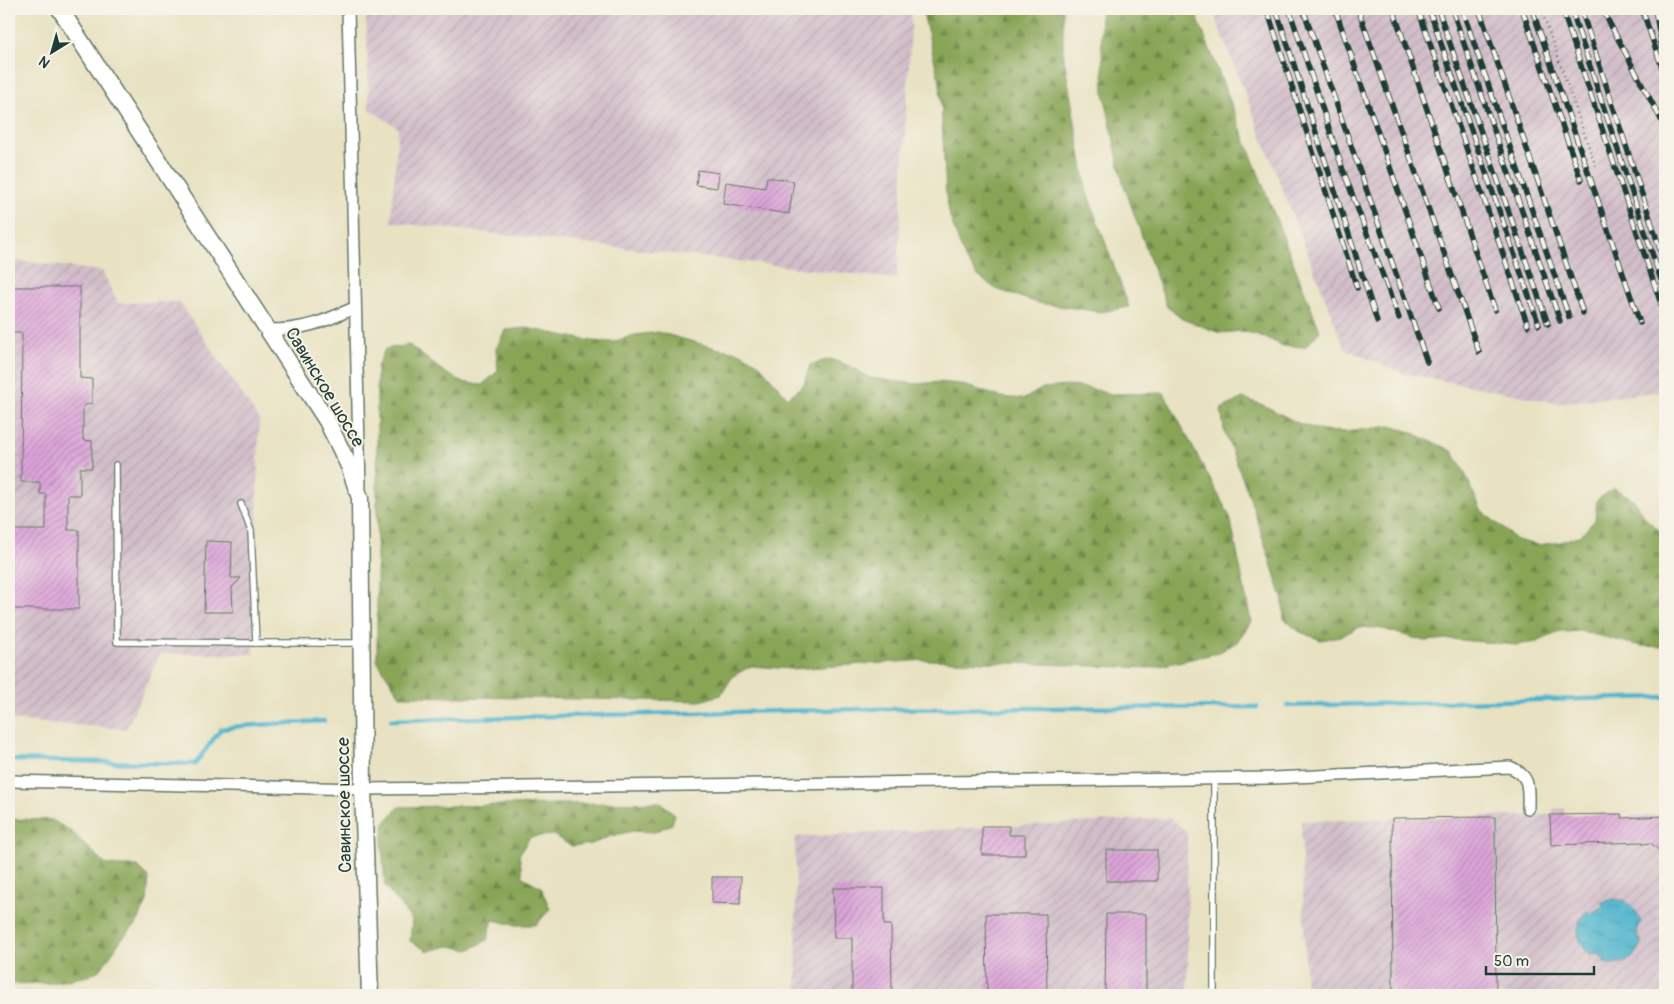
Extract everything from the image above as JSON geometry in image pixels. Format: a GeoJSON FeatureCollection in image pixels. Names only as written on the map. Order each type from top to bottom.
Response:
{"type":"FeatureCollection","features":[{"type":"Feature","properties":{"kind":"street","name":"Савинское шоссе"},"geometry":{"type":"LineString","coordinates":[[60,9],[327,421],[349,466],[360,498],[363,789],[370,995]]}},
{"type":"Feature","properties":{"kind":"street"},"geometry":{"type":"LineString","coordinates":[[348,9],[360,498]]}},
{"type":"Feature","properties":{"kind":"street"},"geometry":{"type":"LineString","coordinates":[[268,330],[286,330],[317,325],[354,308]]}},
{"type":"Feature","properties":{"kind":"street"},"geometry":{"type":"LineString","coordinates":[[9,781],[363,789],[1214,777],[1273,778],[1510,767],[1521,772],[1527,783],[1528,808]]}},
{"type":"Feature","properties":{"kind":"lane"},"geometry":{"type":"LineString","coordinates":[[116,465],[117,642],[361,643]]}},
{"type":"Feature","properties":{"kind":"lane"},"geometry":{"type":"LineString","coordinates":[[241,504],[251,531],[256,643]]}},
{"type":"Feature","properties":{"kind":"lane"},"geometry":{"type":"LineString","coordinates":[[1214,777],[1214,995]]}},
{"type":"Feature","properties":{"kind":"path"},"geometry":{"type":"LineString","coordinates":[[1541,9],[1596,167]]}},
{"type":"Feature","properties":{"kind":"shaded area"},"geometry":{"type":"Polygon","coordinates":[[[366,9],[912,9],[897,279],[391,222],[398,128],[369,109],[366,9]]]}},
{"type":"Feature","properties":{"kind":"shaded area"},"geometry":{"type":"Polygon","coordinates":[[[1212,9],[1665,9],[1665,391],[1559,403],[1403,373],[1345,349],[1212,9]]]}},
{"type":"Feature","properties":{"kind":"shaded area"},"geometry":{"type":"Polygon","coordinates":[[[9,260],[102,271],[118,303],[179,302],[259,419],[254,654],[160,654],[126,729],[9,720],[9,260]]]}},
{"type":"Feature","properties":{"kind":"shaded area"},"geometry":{"type":"Polygon","coordinates":[[[1564,808],[1565,816],[1621,814],[1622,817],[1665,815],[1665,995],[1306,995],[1301,821],[1553,815],[1553,809],[1564,808]]]}},
{"type":"Feature","properties":{"kind":"shaded area"},"geometry":{"type":"Polygon","coordinates":[[[1170,818],[1187,832],[1188,995],[797,995],[795,837],[1170,818]]]}},
{"type":"Feature","properties":{"kind":"shaded area"},"geometry":{"type":"Polygon","coordinates":[[[182,990],[182,995],[9,995],[9,992],[182,990]]]}},
{"type":"Feature","properties":{"kind":"green space"},"geometry":{"type":"Polygon","coordinates":[[[922,9],[1063,9],[1063,52],[1087,193],[1129,307],[1102,312],[1038,303],[996,289],[978,276],[965,259],[950,217],[946,195],[940,83],[922,9]]]}},
{"type":"Feature","properties":{"kind":"green space"},"geometry":{"type":"Polygon","coordinates":[[[1100,9],[1194,9],[1320,331],[1305,347],[1283,346],[1265,337],[1242,331],[1220,333],[1182,319],[1167,307],[1122,180],[1104,93],[1100,9]]]}},
{"type":"Feature","properties":{"kind":"green space"},"geometry":{"type":"Polygon","coordinates":[[[527,328],[591,341],[612,342],[635,335],[658,332],[719,349],[739,352],[758,363],[788,398],[804,384],[810,365],[830,359],[850,366],[870,378],[917,384],[939,382],[960,384],[1001,397],[1024,399],[1043,388],[1068,386],[1089,388],[1110,394],[1164,393],[1230,517],[1251,622],[1237,642],[1218,653],[1151,668],[927,660],[791,669],[751,666],[733,676],[721,695],[700,701],[400,696],[377,661],[377,367],[385,349],[409,345],[444,372],[462,382],[482,385],[498,371],[496,349],[505,330],[527,328]]]}},
{"type":"Feature","properties":{"kind":"green space"},"geometry":{"type":"Polygon","coordinates":[[[1243,398],[1263,405],[1300,424],[1323,431],[1346,432],[1390,426],[1411,432],[1452,451],[1464,471],[1481,510],[1517,540],[1538,545],[1560,542],[1581,535],[1595,520],[1597,500],[1614,488],[1633,499],[1646,519],[1665,535],[1665,647],[1641,646],[1579,631],[1557,633],[1537,642],[1516,645],[1449,639],[1424,641],[1383,629],[1360,627],[1341,636],[1321,640],[1300,632],[1284,619],[1283,601],[1250,498],[1224,430],[1221,409],[1243,398]]]}},
{"type":"Feature","properties":{"kind":"green space"},"geometry":{"type":"Polygon","coordinates":[[[660,802],[675,814],[672,824],[654,832],[633,831],[611,836],[592,844],[571,846],[553,835],[530,837],[519,855],[523,877],[541,887],[550,909],[536,925],[515,925],[493,920],[487,940],[469,950],[449,946],[428,951],[410,941],[412,920],[385,886],[382,843],[385,822],[399,807],[660,802]]]}},
{"type":"Feature","properties":{"kind":"green space"},"geometry":{"type":"Polygon","coordinates":[[[9,819],[52,820],[72,832],[105,864],[138,866],[149,877],[147,902],[137,923],[121,940],[101,969],[89,976],[50,983],[9,984],[9,819]]]}},
{"type":"Feature","properties":{"kind":"water"},"geometry":{"type":"Polygon","coordinates":[[[1614,899],[1628,903],[1637,913],[1641,923],[1638,924],[1637,938],[1641,939],[1638,951],[1634,956],[1617,964],[1610,964],[1604,963],[1606,959],[1593,952],[1591,955],[1586,951],[1580,940],[1578,928],[1587,911],[1590,914],[1603,906],[1602,902],[1614,899]]]}},
{"type":"Feature","properties":{"kind":"building"},"geometry":{"type":"Polygon","coordinates":[[[698,170],[719,173],[717,188],[696,185],[698,170]]]}},
{"type":"Feature","properties":{"kind":"building"},"geometry":{"type":"Polygon","coordinates":[[[767,177],[794,181],[789,214],[723,204],[726,182],[765,188],[767,177]]]}},
{"type":"Feature","properties":{"kind":"building"},"geometry":{"type":"Polygon","coordinates":[[[9,287],[80,287],[80,378],[92,379],[92,403],[83,406],[83,440],[92,441],[92,468],[80,468],[80,495],[68,495],[68,530],[79,530],[79,609],[9,609],[9,530],[46,530],[46,494],[40,494],[40,482],[21,482],[22,333],[9,333],[9,287]]]}},
{"type":"Feature","properties":{"kind":"building"},"geometry":{"type":"Polygon","coordinates":[[[206,541],[232,542],[231,578],[241,578],[232,587],[233,612],[204,612],[206,541]]]}},
{"type":"Feature","properties":{"kind":"building"},"geometry":{"type":"Polygon","coordinates":[[[1621,814],[1622,818],[1665,816],[1665,856],[1651,843],[1643,844],[1643,842],[1551,845],[1550,815],[1621,814]]]}},
{"type":"Feature","properties":{"kind":"building"},"geometry":{"type":"Polygon","coordinates":[[[1495,817],[1496,995],[1393,995],[1392,818],[1495,817]]]}},
{"type":"Feature","properties":{"kind":"building"},"geometry":{"type":"Polygon","coordinates":[[[982,826],[1009,826],[1009,835],[1025,835],[1025,855],[982,855],[982,826]]]}},
{"type":"Feature","properties":{"kind":"building"},"geometry":{"type":"Polygon","coordinates":[[[1106,850],[1157,850],[1157,881],[1106,881],[1106,850]]]}},
{"type":"Feature","properties":{"kind":"building"},"geometry":{"type":"Polygon","coordinates":[[[712,877],[741,877],[740,904],[712,903],[712,877]]]}},
{"type":"Feature","properties":{"kind":"building"},"geometry":{"type":"Polygon","coordinates":[[[833,888],[884,888],[884,925],[891,925],[892,995],[852,995],[852,938],[834,938],[833,888]]]}},
{"type":"Feature","properties":{"kind":"building"},"geometry":{"type":"Polygon","coordinates":[[[986,914],[1046,914],[1047,995],[987,995],[986,914]]]}},
{"type":"Feature","properties":{"kind":"building"},"geometry":{"type":"Polygon","coordinates":[[[1106,914],[1146,914],[1146,995],[1105,995],[1106,914]]]}},
{"type":"Feature","properties":{"kind":"waterway"},"geometry":{"type":"LineString","coordinates":[[1287,706],[1665,697]]}},
{"type":"Feature","properties":{"kind":"waterway"},"geometry":{"type":"LineString","coordinates":[[391,720],[864,709],[1257,707]]}},
{"type":"Feature","properties":{"kind":"waterway"},"geometry":{"type":"LineString","coordinates":[[9,760],[195,764],[221,729],[324,721]]}},
{"type":"Feature","properties":{"kind":"railway"},"geometry":{"type":"LineString","coordinates":[[1267,9],[1357,288]]}},
{"type":"Feature","properties":{"kind":"railway"},"geometry":{"type":"LineString","coordinates":[[1276,9],[1377,321]]}},
{"type":"Feature","properties":{"kind":"railway"},"geometry":{"type":"LineString","coordinates":[[1289,9],[1343,170],[1399,318]]}},
{"type":"Feature","properties":{"kind":"railway"},"geometry":{"type":"LineString","coordinates":[[1303,9],[1427,362]]}},
{"type":"Feature","properties":{"kind":"railway"},"geometry":{"type":"LineString","coordinates":[[1335,9],[1439,308]]}},
{"type":"Feature","properties":{"kind":"railway"},"geometry":{"type":"LineString","coordinates":[[1358,9],[1479,352]]}},
{"type":"Feature","properties":{"kind":"railway"},"geometry":{"type":"LineString","coordinates":[[1393,9],[1495,310]]}},
{"type":"Feature","properties":{"kind":"railway"},"geometry":{"type":"LineString","coordinates":[[1418,9],[1528,326]]}},
{"type":"Feature","properties":{"kind":"railway"},"geometry":{"type":"LineString","coordinates":[[1429,9],[1539,325]]}},
{"type":"Feature","properties":{"kind":"railway"},"geometry":{"type":"LineString","coordinates":[[1438,9],[1548,324]]}},
{"type":"Feature","properties":{"kind":"railway"},"geometry":{"type":"LineString","coordinates":[[1452,9],[1560,321]]}},
{"type":"Feature","properties":{"kind":"railway"},"geometry":{"type":"LineString","coordinates":[[1462,9],[1569,317]]}},
{"type":"Feature","properties":{"kind":"railway"},"geometry":{"type":"LineString","coordinates":[[1479,9],[1583,313]]}},
{"type":"Feature","properties":{"kind":"railway"},"geometry":{"type":"LineString","coordinates":[[1522,9],[1581,180]]}},
{"type":"Feature","properties":{"kind":"railway"},"geometry":{"type":"LineString","coordinates":[[1532,9],[1640,323]]}},
{"type":"Feature","properties":{"kind":"railway"},"geometry":{"type":"LineString","coordinates":[[1562,9],[1665,316]]}},
{"type":"Feature","properties":{"kind":"railway"},"geometry":{"type":"LineString","coordinates":[[1571,9],[1665,292]]}},
{"type":"Feature","properties":{"kind":"railway"},"geometry":{"type":"LineString","coordinates":[[1581,9],[1665,264]]}},
{"type":"Feature","properties":{"kind":"railway"},"geometry":{"type":"LineString","coordinates":[[1602,9],[1665,127]]}},
{"type":"Feature","properties":{"kind":"railway"},"geometry":{"type":"LineString","coordinates":[[1642,9],[1665,76]]}},
{"type":"Feature","properties":{"kind":"railway"},"geometry":{"type":"LineString","coordinates":[[1655,9],[1662,48]]}}]}
